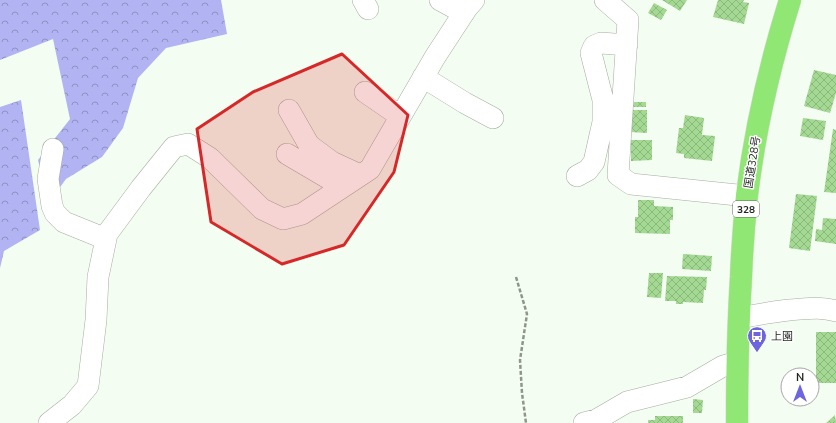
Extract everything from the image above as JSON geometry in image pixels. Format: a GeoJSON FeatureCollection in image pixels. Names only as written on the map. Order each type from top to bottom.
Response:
{"type":"FeatureCollection","features":[{"type":"Feature","properties":{"kind":"highway","name":"国道328号"},"geometry":{"type":"LineString","coordinates":[[737,423],[737,362],[742,244],[747,196],[757,127],[790,0]]}},
{"type":"Feature","properties":{"kind":"street"},"geometry":{"type":"LineString","coordinates":[[49,423],[72,405],[88,386],[96,320],[98,277],[107,234],[141,188],[174,148],[188,144],[210,158],[262,209],[283,219],[302,214],[370,169],[435,57],[469,7],[440,0]]}},
{"type":"Feature","properties":{"kind":"street"},"geometry":{"type":"LineString","coordinates":[[605,0],[628,20],[618,175],[631,184],[747,196]]}},
{"type":"Feature","properties":{"kind":"street"},"geometry":{"type":"LineString","coordinates":[[577,176],[588,170],[594,162],[603,122],[603,100],[592,53],[594,46],[601,43],[627,45]]}},
{"type":"Feature","properties":{"kind":"street"},"geometry":{"type":"LineString","coordinates":[[423,77],[465,103],[493,118]]}},
{"type":"Feature","properties":{"kind":"street"},"geometry":{"type":"LineString","coordinates":[[365,92],[400,116]]}},
{"type":"Feature","properties":{"kind":"street"},"geometry":{"type":"LineString","coordinates":[[289,110],[309,145],[332,162],[360,175]]}},
{"type":"Feature","properties":{"kind":"street"},"geometry":{"type":"LineString","coordinates":[[53,150],[48,179],[52,206],[55,214],[64,222],[106,238]]}},
{"type":"Feature","properties":{"kind":"street"},"geometry":{"type":"LineString","coordinates":[[287,154],[343,187]]}},
{"type":"Feature","properties":{"kind":"street"},"geometry":{"type":"LineString","coordinates":[[739,318],[814,308],[836,311]]}},
{"type":"Feature","properties":{"kind":"street"},"geometry":{"type":"LineString","coordinates":[[584,423],[596,420],[628,402],[687,387],[723,366],[737,362]]}},
{"type":"Feature","properties":{"kind":"path"},"geometry":{"type":"LineString","coordinates":[[516,277],[527,314],[520,360],[526,423]]}},
{"type":"Feature","properties":{"kind":"highlighted area"},"geometry":{"type":"Polygon","coordinates":[[[342,54],[408,115],[394,172],[344,245],[282,264],[211,222],[197,129],[253,92],[342,54]]]}},
{"type":"Feature","properties":{"kind":"green space"},"geometry":{"type":"Polygon","coordinates":[[[0,0],[221,0],[227,34],[166,48],[138,78],[123,128],[102,157],[66,179],[49,202],[38,160],[70,119],[53,39],[0,60],[0,0]]]}},
{"type":"Feature","properties":{"kind":"green space"},"geometry":{"type":"Polygon","coordinates":[[[21,100],[40,230],[4,251],[0,268],[0,107],[21,100]]]}},
{"type":"Feature","properties":{"kind":"building"},"geometry":{"type":"Polygon","coordinates":[[[662,0],[687,0],[680,11],[662,0]]]}},
{"type":"Feature","properties":{"kind":"building"},"geometry":{"type":"Polygon","coordinates":[[[718,0],[744,0],[743,2],[749,3],[744,24],[713,17],[718,0]]]}},
{"type":"Feature","properties":{"kind":"building"},"geometry":{"type":"Polygon","coordinates":[[[654,3],[667,10],[661,20],[648,13],[654,3]]]}},
{"type":"Feature","properties":{"kind":"building"},"geometry":{"type":"Polygon","coordinates":[[[814,70],[836,75],[836,93],[830,113],[804,106],[814,70]]]}},
{"type":"Feature","properties":{"kind":"building"},"geometry":{"type":"Polygon","coordinates":[[[634,102],[646,102],[646,107],[633,107],[634,102]]]}},
{"type":"Feature","properties":{"kind":"building"},"geometry":{"type":"Polygon","coordinates":[[[630,110],[647,110],[647,133],[630,132],[630,110]]]}},
{"type":"Feature","properties":{"kind":"building"},"geometry":{"type":"Polygon","coordinates":[[[685,115],[704,118],[702,135],[715,136],[712,161],[684,158],[684,154],[676,153],[679,128],[683,128],[685,115]]]}},
{"type":"Feature","properties":{"kind":"building"},"geometry":{"type":"Polygon","coordinates":[[[803,118],[826,121],[823,140],[800,136],[803,118]]]}},
{"type":"Feature","properties":{"kind":"building"},"geometry":{"type":"Polygon","coordinates":[[[833,129],[836,130],[836,193],[824,192],[833,129]]]}},
{"type":"Feature","properties":{"kind":"building"},"geometry":{"type":"Polygon","coordinates":[[[631,140],[652,140],[652,160],[631,161],[631,140]]]}},
{"type":"Feature","properties":{"kind":"building"},"geometry":{"type":"Polygon","coordinates":[[[796,194],[817,196],[810,251],[789,248],[796,194]]]}},
{"type":"Feature","properties":{"kind":"building"},"geometry":{"type":"Polygon","coordinates":[[[638,200],[654,200],[654,206],[673,207],[673,220],[670,220],[670,234],[635,233],[635,217],[638,217],[638,200]]]}},
{"type":"Feature","properties":{"kind":"building"},"geometry":{"type":"Polygon","coordinates":[[[823,218],[836,219],[836,244],[815,241],[816,229],[822,230],[823,218]]]}},
{"type":"Feature","properties":{"kind":"building"},"geometry":{"type":"Polygon","coordinates":[[[683,254],[712,256],[711,271],[682,269],[683,254]]]}},
{"type":"Feature","properties":{"kind":"building"},"geometry":{"type":"Polygon","coordinates":[[[649,273],[663,273],[661,298],[647,297],[649,273]]]}},
{"type":"Feature","properties":{"kind":"building"},"geometry":{"type":"Polygon","coordinates":[[[667,276],[707,277],[703,303],[683,302],[683,304],[676,304],[676,301],[665,301],[667,276]]]}},
{"type":"Feature","properties":{"kind":"building"},"geometry":{"type":"Polygon","coordinates":[[[816,332],[836,332],[836,383],[820,383],[820,367],[816,367],[816,332]]]}},
{"type":"Feature","properties":{"kind":"building"},"geometry":{"type":"Polygon","coordinates":[[[693,399],[703,400],[702,413],[693,413],[693,399]]]}},
{"type":"Feature","properties":{"kind":"building"},"geometry":{"type":"Polygon","coordinates":[[[835,415],[836,423],[826,423],[835,415]]]}},
{"type":"Feature","properties":{"kind":"building"},"geometry":{"type":"Polygon","coordinates":[[[655,416],[683,416],[683,423],[648,423],[648,420],[655,420],[655,416]]]}},
{"type":"Feature","properties":{"kind":"place","name":"上園"},"geometry":{"type":"Point","coordinates":[757,353]}}]}
